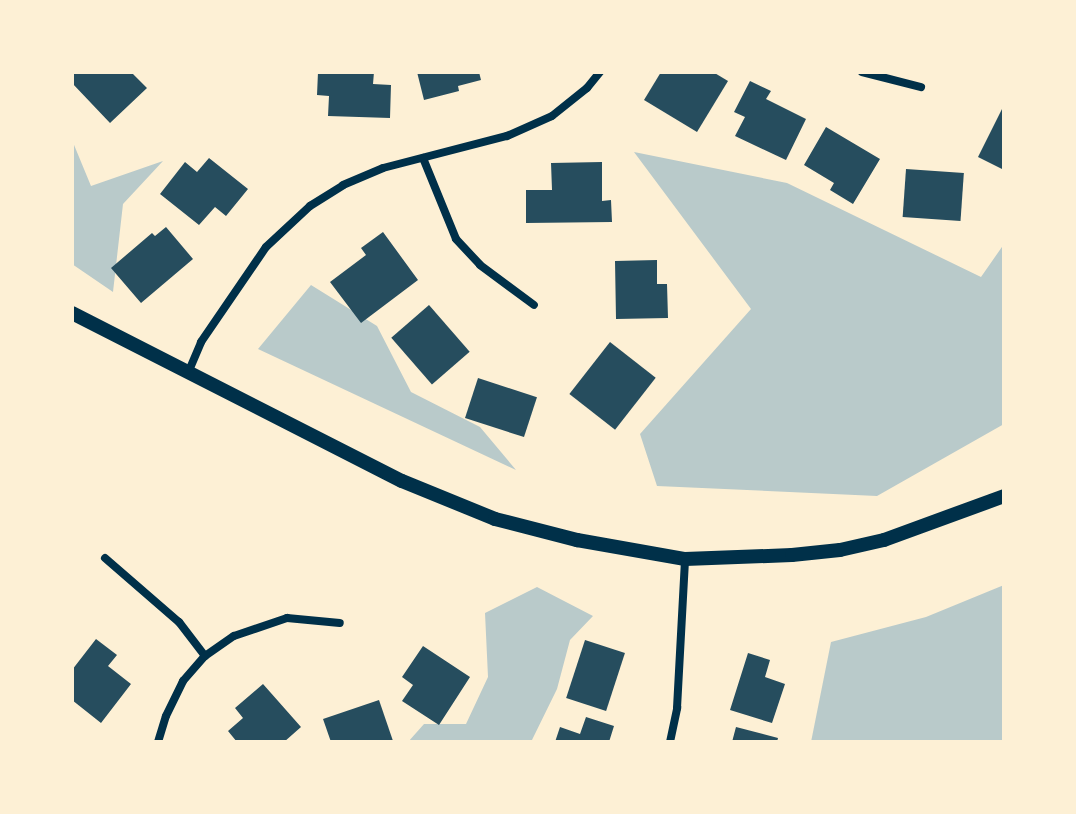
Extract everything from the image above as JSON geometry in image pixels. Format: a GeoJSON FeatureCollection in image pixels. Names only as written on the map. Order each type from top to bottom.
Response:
{"type":"FeatureCollection","features":[{"type":"Feature","properties":{"kind":"street"},"geometry":{"type":"LineString","coordinates":[[187,373],[201,342],[266,247],[310,206],[343,185],[383,168],[507,136],[552,116],[587,88],[600,72]]}},
{"type":"Feature","properties":{"kind":"street"},"geometry":{"type":"LineString","coordinates":[[862,72],[921,87]]}},
{"type":"Feature","properties":{"kind":"street"},"geometry":{"type":"LineString","coordinates":[[423,158],[456,239],[480,265],[534,305]]}},
{"type":"Feature","properties":{"kind":"street"},"geometry":{"type":"LineString","coordinates":[[72,313],[402,481],[495,519],[577,540],[685,559],[745,559],[840,550],[896,536],[1004,496]]}},
{"type":"Feature","properties":{"kind":"street"},"geometry":{"type":"LineString","coordinates":[[105,558],[152,596],[205,656]]}},
{"type":"Feature","properties":{"kind":"street"},"geometry":{"type":"LineString","coordinates":[[670,742],[679,681],[685,559]]}},
{"type":"Feature","properties":{"kind":"street"},"geometry":{"type":"LineString","coordinates":[[158,742],[166,716],[183,681],[205,656],[234,636],[258,625],[287,618],[340,623]]}},
{"type":"Feature","properties":{"kind":"shaded area"},"geometry":{"type":"Polygon","coordinates":[[[72,140],[91,186],[163,161],[123,204],[113,292],[72,264],[72,140]]]}},
{"type":"Feature","properties":{"kind":"shaded area"},"geometry":{"type":"Polygon","coordinates":[[[634,152],[787,183],[981,277],[1004,244],[1004,424],[877,496],[657,486],[640,434],[751,309],[634,152]]]}},
{"type":"Feature","properties":{"kind":"shaded area"},"geometry":{"type":"Polygon","coordinates":[[[311,285],[377,326],[411,392],[480,427],[516,470],[258,349],[311,285]]]}},
{"type":"Feature","properties":{"kind":"shaded area"},"geometry":{"type":"Polygon","coordinates":[[[1004,585],[1004,742],[811,742],[831,642],[926,617],[1004,585]]]}},
{"type":"Feature","properties":{"kind":"shaded area"},"geometry":{"type":"Polygon","coordinates":[[[537,587],[593,616],[570,640],[557,689],[531,742],[408,742],[424,724],[466,724],[488,677],[485,613],[537,587]]]}},
{"type":"Feature","properties":{"kind":"building"},"geometry":{"type":"Polygon","coordinates":[[[74,72],[135,72],[133,74],[147,88],[110,123],[72,83],[74,72]]]}},
{"type":"Feature","properties":{"kind":"building"},"geometry":{"type":"Polygon","coordinates":[[[318,72],[374,72],[373,84],[391,85],[390,118],[328,116],[329,96],[317,95],[318,72]]]}},
{"type":"Feature","properties":{"kind":"building"},"geometry":{"type":"Polygon","coordinates":[[[417,72],[479,72],[481,80],[458,86],[459,91],[424,100],[417,72]]]}},
{"type":"Feature","properties":{"kind":"building"},"geometry":{"type":"Polygon","coordinates":[[[661,72],[713,72],[728,81],[697,132],[644,100],[661,72]]]}},
{"type":"Feature","properties":{"kind":"building"},"geometry":{"type":"Polygon","coordinates":[[[750,81],[771,91],[766,99],[806,119],[786,160],[735,136],[745,117],[734,112],[750,81]]]}},
{"type":"Feature","properties":{"kind":"building"},"geometry":{"type":"Polygon","coordinates":[[[1004,105],[1004,170],[978,157],[1004,105]]]}},
{"type":"Feature","properties":{"kind":"building"},"geometry":{"type":"Polygon","coordinates":[[[826,127],[880,159],[853,204],[830,190],[834,183],[804,165],[826,127]]]}},
{"type":"Feature","properties":{"kind":"building"},"geometry":{"type":"Polygon","coordinates":[[[209,158],[248,189],[226,216],[215,207],[199,225],[160,194],[185,162],[197,172],[209,158]]]}},
{"type":"Feature","properties":{"kind":"building"},"geometry":{"type":"Polygon","coordinates":[[[602,162],[602,201],[611,200],[612,222],[526,223],[526,190],[552,190],[551,163],[602,162]]]}},
{"type":"Feature","properties":{"kind":"building"},"geometry":{"type":"Polygon","coordinates":[[[906,169],[964,173],[961,221],[903,217],[906,169]]]}},
{"type":"Feature","properties":{"kind":"building"},"geometry":{"type":"Polygon","coordinates":[[[166,227],[193,259],[141,303],[111,268],[152,233],[155,236],[166,227]]]}},
{"type":"Feature","properties":{"kind":"building"},"geometry":{"type":"Polygon","coordinates":[[[383,232],[418,280],[361,323],[330,282],[366,255],[361,248],[383,232]]]}},
{"type":"Feature","properties":{"kind":"building"},"geometry":{"type":"Polygon","coordinates":[[[657,260],[657,284],[667,284],[668,318],[616,319],[615,261],[657,260]]]}},
{"type":"Feature","properties":{"kind":"building"},"geometry":{"type":"Polygon","coordinates":[[[429,305],[470,352],[432,385],[391,338],[429,305]]]}},
{"type":"Feature","properties":{"kind":"building"},"geometry":{"type":"Polygon","coordinates":[[[610,342],[656,378],[615,430],[569,394],[610,342]]]}},
{"type":"Feature","properties":{"kind":"building"},"geometry":{"type":"Polygon","coordinates":[[[478,378],[537,397],[524,437],[465,418],[478,378]]]}},
{"type":"Feature","properties":{"kind":"building"},"geometry":{"type":"Polygon","coordinates":[[[96,639],[117,655],[108,666],[131,684],[101,723],[72,700],[72,670],[96,639]]]}},
{"type":"Feature","properties":{"kind":"building"},"geometry":{"type":"Polygon","coordinates":[[[585,640],[625,653],[606,711],[566,698],[585,640]]]}},
{"type":"Feature","properties":{"kind":"building"},"geometry":{"type":"Polygon","coordinates":[[[423,646],[470,677],[439,725],[402,701],[413,685],[402,677],[423,646]]]}},
{"type":"Feature","properties":{"kind":"building"},"geometry":{"type":"Polygon","coordinates":[[[748,653],[770,660],[765,677],[785,684],[772,723],[730,710],[748,653]]]}},
{"type":"Feature","properties":{"kind":"building"},"geometry":{"type":"Polygon","coordinates":[[[263,684],[301,727],[284,742],[237,742],[228,731],[243,718],[235,708],[263,684]]]}},
{"type":"Feature","properties":{"kind":"building"},"geometry":{"type":"Polygon","coordinates":[[[379,700],[393,741],[331,742],[323,719],[379,700]]]}},
{"type":"Feature","properties":{"kind":"building"},"geometry":{"type":"Polygon","coordinates":[[[586,717],[614,726],[609,742],[555,742],[560,727],[580,734],[586,717]]]}},
{"type":"Feature","properties":{"kind":"building"},"geometry":{"type":"Polygon","coordinates":[[[736,727],[778,738],[777,742],[732,742],[736,727]]]}}]}
